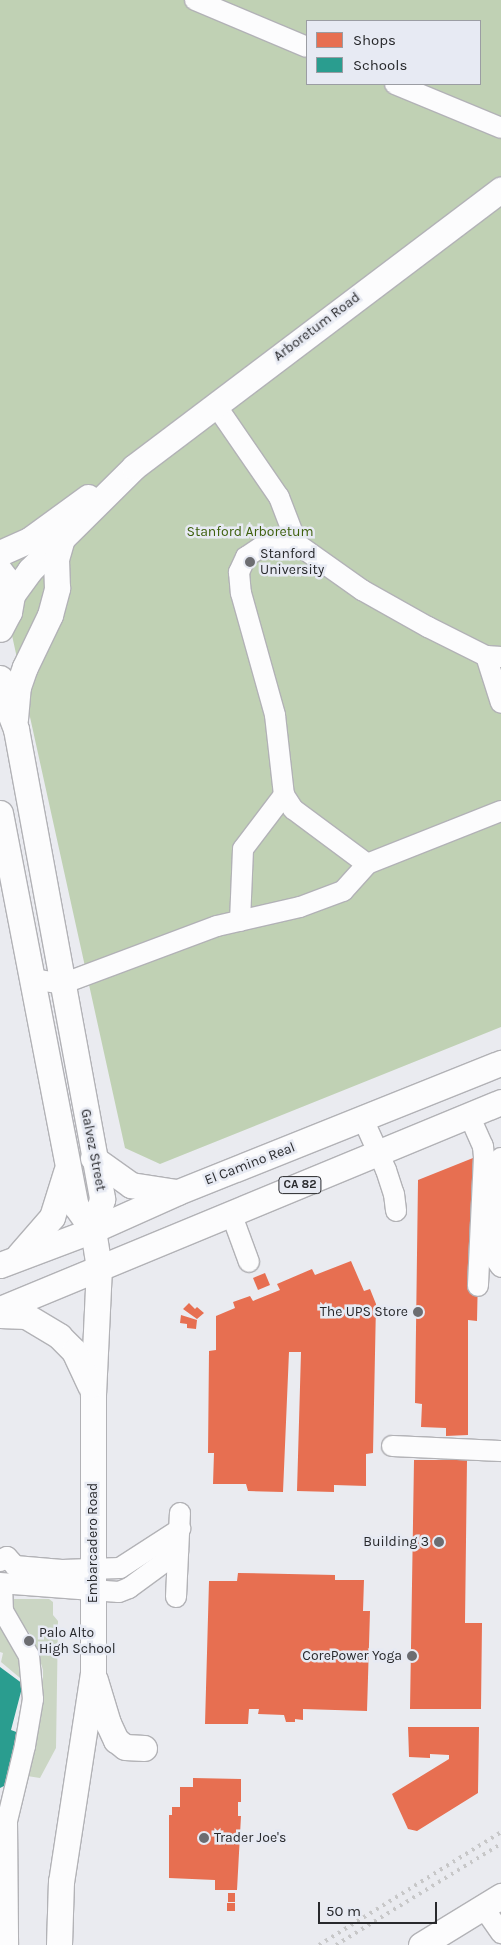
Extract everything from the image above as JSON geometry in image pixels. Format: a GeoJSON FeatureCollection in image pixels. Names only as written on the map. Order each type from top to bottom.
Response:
{"type":"FeatureCollection","features":[{"type":"Feature","properties":{"kind":"main road","name":"Arboretum Road"},"geometry":{"type":"LineString","coordinates":[[12,595],[30,570],[61,542],[134,467],[501,189]]}},
{"type":"Feature","properties":{"kind":"main road","name":"Arboretum Road"},"geometry":{"type":"LineString","coordinates":[[0,553],[29,540],[114,477],[134,467]]}},
{"type":"Feature","properties":{"kind":"main road"},"geometry":{"type":"LineString","coordinates":[[16,729],[15,703],[18,687],[25,667],[50,615],[57,588],[56,559],[61,542]]}},
{"type":"Feature","properties":{"kind":"main road"},"geometry":{"type":"LineString","coordinates":[[0,571],[6,579],[12,595],[9,612],[0,629]]}},
{"type":"Feature","properties":{"kind":"main road","name":"Galvez Street"},"geometry":{"type":"LineString","coordinates":[[0,678],[1,690],[16,729],[102,1199],[93,1230]]}},
{"type":"Feature","properties":{"kind":"main road","name":"Galvez Street"},"geometry":{"type":"LineString","coordinates":[[0,814],[77,1209],[93,1230]]}},
{"type":"Feature","properties":{"kind":"main road","name":"El Camino Real"},"geometry":{"type":"LineString","coordinates":[[7,1263],[93,1230],[178,1192],[501,1063]]}},
{"type":"Feature","properties":{"kind":"main road","name":"CA 82"},"geometry":{"type":"LineString","coordinates":[[0,1309],[501,1102]]}},
{"type":"Feature","properties":{"kind":"main road"},"geometry":{"type":"LineString","coordinates":[[94,1158],[131,1185],[178,1192]]}},
{"type":"Feature","properties":{"kind":"main road"},"geometry":{"type":"LineString","coordinates":[[7,1263],[43,1229],[52,1217],[68,1165]]}},
{"type":"Feature","properties":{"kind":"main road","name":"Embarcadero Road"},"geometry":{"type":"LineString","coordinates":[[59,1945],[61,1882],[93,1673],[93,1396],[99,1267],[93,1230]]}},
{"type":"Feature","properties":{"kind":"main road"},"geometry":{"type":"LineString","coordinates":[[0,1315],[26,1316],[59,1336],[79,1360],[93,1396]]}},
{"type":"Feature","properties":{"kind":"main road"},"geometry":{"type":"LineString","coordinates":[[93,1673],[108,1723],[116,1740],[125,1747],[144,1748]]}},
{"type":"Feature","properties":{"kind":"main road"},"geometry":{"type":"LineString","coordinates":[[421,1945],[492,1901]]}},
{"type":"Feature","properties":{"kind":"street"},"geometry":{"type":"LineString","coordinates":[[195,0],[306,47]]}},
{"type":"Feature","properties":{"kind":"street"},"geometry":{"type":"LineString","coordinates":[[397,85],[501,128]]}},
{"type":"Feature","properties":{"kind":"street"},"geometry":{"type":"LineString","coordinates":[[215,404],[280,497],[297,544],[362,590],[493,657],[501,703]]}},
{"type":"Feature","properties":{"kind":"street"},"geometry":{"type":"LineString","coordinates":[[297,544],[261,547],[246,558],[239,572],[241,593],[275,715],[284,796],[293,809],[368,864]]}},
{"type":"Feature","properties":{"kind":"street"},"geometry":{"type":"LineString","coordinates":[[240,920],[243,849],[284,796]]}},
{"type":"Feature","properties":{"kind":"street"},"geometry":{"type":"LineString","coordinates":[[32,979],[62,984],[217,926],[300,907],[343,891],[368,864],[501,811]]}},
{"type":"Feature","properties":{"kind":"street"},"geometry":{"type":"LineString","coordinates":[[469,1115],[483,1146],[484,1157],[478,1286]]}},
{"type":"Feature","properties":{"kind":"street"},"geometry":{"type":"LineString","coordinates":[[363,1119],[379,1152],[394,1194],[396,1211]]}},
{"type":"Feature","properties":{"kind":"street"},"geometry":{"type":"LineString","coordinates":[[501,1158],[498,1166],[494,1257],[501,1266]]}},
{"type":"Feature","properties":{"kind":"street"},"geometry":{"type":"LineString","coordinates":[[231,1213],[250,1262]]}},
{"type":"Feature","properties":{"kind":"street"},"geometry":{"type":"LineString","coordinates":[[392,1446],[501,1450]]}},
{"type":"Feature","properties":{"kind":"street"},"geometry":{"type":"LineString","coordinates":[[8,1945],[8,1821],[25,1746],[33,1699],[29,1656],[3,1612],[1,1584],[56,1585],[94,1580],[120,1568],[180,1521],[176,1597]]}},
{"type":"Feature","properties":{"kind":"street"},"geometry":{"type":"LineString","coordinates":[[3,1559],[15,1566],[62,1570],[94,1580],[119,1592],[129,1588],[178,1552]]}},
{"type":"Feature","properties":{"kind":"street"},"geometry":{"type":"LineString","coordinates":[[492,1901],[501,1933]]}},
{"type":"Feature","properties":{"kind":"green space","name":"Stanford Arboretum"},"geometry":{"type":"Polygon","coordinates":[[[0,0],[501,0],[501,1027],[160,1164],[125,1148],[0,581],[0,0]]]}},
{"type":"Feature","properties":{"kind":"green space"},"geometry":{"type":"Polygon","coordinates":[[[14,1599],[49,1599],[53,1602],[53,1615],[58,1621],[56,1748],[40,1778],[27,1776],[43,1704],[43,1670],[33,1638],[9,1605],[14,1599]]]}},
{"type":"Feature","properties":{"kind":"green space"},"geometry":{"type":"Polygon","coordinates":[[[0,1625],[17,1648],[26,1683],[1,1662],[3,1653],[0,1652],[0,1625]]]}},
{"type":"Feature","properties":{"kind":"building: Shops"},"geometry":{"type":"Polygon","coordinates":[[[473,1158],[469,1274],[478,1274],[477,1321],[468,1320],[468,1435],[446,1436],[446,1428],[421,1427],[422,1404],[415,1403],[418,1180],[473,1158]]]}},
{"type":"Feature","properties":{"kind":"building: Shops"},"geometry":{"type":"Polygon","coordinates":[[[351,1261],[364,1291],[370,1289],[376,1304],[373,1453],[366,1454],[366,1486],[334,1485],[334,1492],[297,1491],[301,1352],[289,1352],[283,1492],[248,1491],[246,1484],[213,1484],[214,1453],[208,1453],[209,1351],[216,1350],[216,1316],[235,1308],[233,1302],[250,1296],[253,1301],[280,1290],[277,1284],[312,1269],[315,1275],[351,1261]]]}},
{"type":"Feature","properties":{"kind":"building: Shops"},"geometry":{"type":"Polygon","coordinates":[[[265,1273],[270,1285],[258,1290],[253,1278],[265,1273]]]}},
{"type":"Feature","properties":{"kind":"building: Shops"},"geometry":{"type":"Polygon","coordinates":[[[189,1303],[195,1309],[197,1307],[204,1313],[197,1319],[183,1309],[189,1303]]]}},
{"type":"Feature","properties":{"kind":"building: Shops"},"geometry":{"type":"Polygon","coordinates":[[[181,1315],[197,1320],[196,1329],[187,1328],[187,1324],[180,1323],[181,1315]]]}},
{"type":"Feature","properties":{"kind":"building: Shops","name":"Building 3"},"geometry":{"type":"Polygon","coordinates":[[[414,1460],[467,1460],[465,1623],[482,1623],[481,1709],[410,1709],[414,1460]]]}},
{"type":"Feature","properties":{"kind":"building: Shops"},"geometry":{"type":"Polygon","coordinates":[[[238,1573],[335,1575],[335,1580],[364,1580],[363,1611],[370,1611],[367,1711],[303,1709],[303,1720],[295,1719],[295,1722],[286,1722],[284,1715],[258,1714],[259,1709],[249,1709],[248,1724],[205,1724],[209,1581],[237,1581],[238,1573]]]}},
{"type":"Feature","properties":{"kind":"building: Shops"},"geometry":{"type":"Polygon","coordinates":[[[408,1727],[479,1727],[478,1793],[417,1831],[408,1829],[392,1794],[449,1759],[449,1755],[430,1754],[430,1758],[409,1757],[408,1727]]]}},
{"type":"Feature","properties":{"kind":"building: Shops","name":"Trader Joe's"},"geometry":{"type":"Polygon","coordinates":[[[193,1778],[241,1779],[241,1802],[238,1802],[238,1816],[241,1816],[237,1890],[215,1890],[215,1880],[169,1878],[169,1815],[172,1815],[172,1807],[180,1807],[180,1787],[193,1787],[193,1778]]]}},
{"type":"Feature","properties":{"kind":"building: Shops"},"geometry":{"type":"Polygon","coordinates":[[[228,1893],[235,1893],[235,1902],[228,1902],[228,1893]]]}},
{"type":"Feature","properties":{"kind":"building: Shops"},"geometry":{"type":"Polygon","coordinates":[[[227,1903],[235,1903],[235,1911],[227,1911],[227,1903]]]}},
{"type":"Feature","properties":{"kind":"building: Schools"},"geometry":{"type":"Polygon","coordinates":[[[0,1667],[23,1684],[11,1730],[19,1733],[8,1784],[0,1788],[0,1667]]]}},
{"type":"Feature","properties":{"kind":"railway"},"geometry":{"type":"LineString","coordinates":[[319,1945],[501,1832]]}},
{"type":"Feature","properties":{"kind":"railway"},"geometry":{"type":"LineString","coordinates":[[336,1945],[501,1844]]}},
{"type":"Feature","properties":{"kind":"place","name":"Stanford University"},"geometry":{"type":"Point","coordinates":[250,562]}},
{"type":"Feature","properties":{"kind":"place","name":"The UPS Store"},"geometry":{"type":"Point","coordinates":[418,1312]}},
{"type":"Feature","properties":{"kind":"place","name":"Building 3"},"geometry":{"type":"Point","coordinates":[439,1542]}},
{"type":"Feature","properties":{"kind":"place","name":"Palo Alto High School"},"geometry":{"type":"Point","coordinates":[29,1641]}},
{"type":"Feature","properties":{"kind":"place","name":"CorePower Yoga"},"geometry":{"type":"Point","coordinates":[412,1656]}},
{"type":"Feature","properties":{"kind":"place","name":"Trader Joe's"},"geometry":{"type":"Point","coordinates":[204,1838]}}]}
